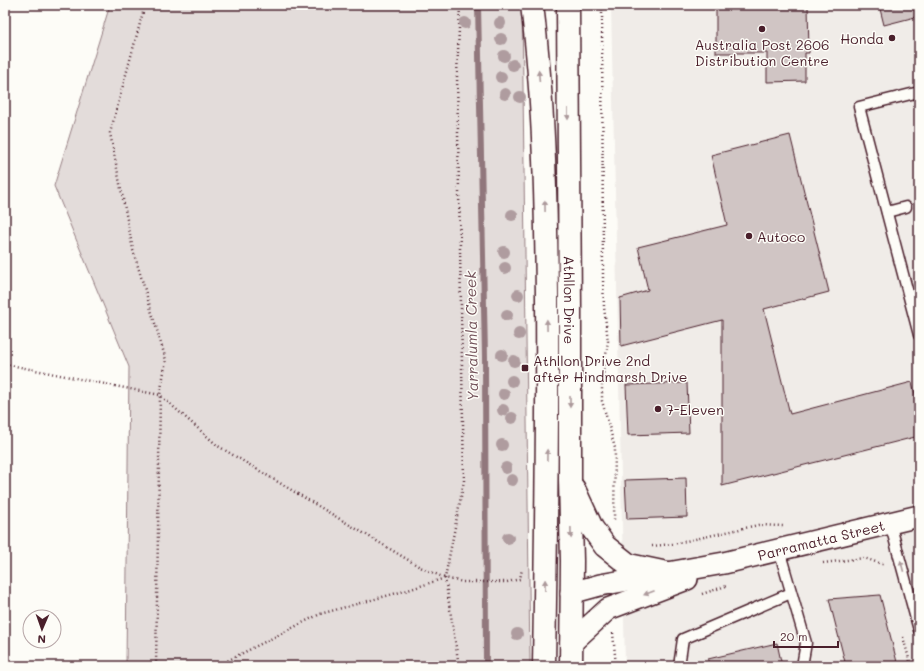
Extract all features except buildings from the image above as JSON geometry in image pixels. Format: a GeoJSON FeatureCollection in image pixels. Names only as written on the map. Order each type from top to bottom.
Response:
{"type":"FeatureCollection","features":[{"type":"Feature","properties":{"kind":"main road","name":"Athllon Drive"},"geometry":{"type":"LineString","coordinates":[[532,5],[544,149],[546,245],[547,370],[544,666]]}},
{"type":"Feature","properties":{"kind":"main road","name":"Athllon Drive"},"geometry":{"type":"LineString","coordinates":[[535,33],[536,5]]}},
{"type":"Feature","properties":{"kind":"main road","name":"Athllon Drive"},"geometry":{"type":"LineString","coordinates":[[568,5],[570,480],[572,561],[571,666]]}},
{"type":"Feature","properties":{"kind":"main road"},"geometry":{"type":"LineString","coordinates":[[570,480],[592,528],[605,546],[629,565],[667,572]]}},
{"type":"Feature","properties":{"kind":"main road"},"geometry":{"type":"LineString","coordinates":[[544,666],[554,638],[559,604],[571,593]]}},
{"type":"Feature","properties":{"kind":"street","name":"Parramatta Street"},"geometry":{"type":"LineString","coordinates":[[571,593],[600,585],[667,572],[724,564],[919,516]]}},
{"type":"Feature","properties":{"kind":"street","name":"Parramatta Street"},"geometry":{"type":"LineString","coordinates":[[571,643],[608,609],[724,564]]}},
{"type":"Feature","properties":{"kind":"lane"},"geometry":{"type":"LineString","coordinates":[[919,92],[859,107],[919,335]]}},
{"type":"Feature","properties":{"kind":"lane"},"geometry":{"type":"LineString","coordinates":[[887,212],[906,207]]}},
{"type":"Feature","properties":{"kind":"lane"},"geometry":{"type":"LineString","coordinates":[[890,523],[919,630]]}},
{"type":"Feature","properties":{"kind":"lane"},"geometry":{"type":"LineString","coordinates":[[779,550],[806,643],[802,666]]}},
{"type":"Feature","properties":{"kind":"lane"},"geometry":{"type":"LineString","coordinates":[[679,666],[683,639],[791,593]]}},
{"type":"Feature","properties":{"kind":"path"},"geometry":{"type":"LineString","coordinates":[[146,5],[110,133],[133,250],[166,360],[160,394],[156,666]]}},
{"type":"Feature","properties":{"kind":"path"},"geometry":{"type":"LineString","coordinates":[[459,666],[445,578],[464,481],[457,75],[460,5]]}},
{"type":"Feature","properties":{"kind":"path"},"geometry":{"type":"LineString","coordinates":[[602,5],[603,280],[608,342],[602,383],[602,401],[615,448],[613,528],[605,546]]}},
{"type":"Feature","properties":{"kind":"path"},"geometry":{"type":"LineString","coordinates":[[5,364],[160,394],[218,446],[420,567],[445,578],[463,582],[507,582]]}},
{"type":"Feature","properties":{"kind":"path"},"geometry":{"type":"LineString","coordinates":[[645,546],[673,544],[758,524],[786,526]]}},
{"type":"Feature","properties":{"kind":"path"},"geometry":{"type":"LineString","coordinates":[[820,563],[864,558],[885,564]]}},
{"type":"Feature","properties":{"kind":"path"},"geometry":{"type":"LineString","coordinates":[[217,666],[320,614],[408,590],[445,578]]}},
{"type":"Feature","properties":{"kind":"path"},"geometry":{"type":"LineString","coordinates":[[699,595],[728,585]]}},
{"type":"Feature","properties":{"kind":"path"},"geometry":{"type":"LineString","coordinates":[[608,609],[612,625],[616,666]]}},
{"type":"Feature","properties":{"kind":"shaded area"},"geometry":{"type":"Polygon","coordinates":[[[110,5],[522,5],[530,666],[126,666],[129,367],[54,186],[110,5]]]}},
{"type":"Feature","properties":{"kind":"shaded area"},"geometry":{"type":"Polygon","coordinates":[[[611,5],[919,5],[919,666],[625,666],[611,5]]]}},
{"type":"Feature","properties":{"kind":"waterway","name":"Yarralumla Creek"},"geometry":{"type":"LineString","coordinates":[[478,5],[485,356],[486,666]]}},
{"type":"Feature","properties":{"kind":"place","name":"Australia Post 2606 Distribution Centre"},"geometry":{"type":"Point","coordinates":[762,29]}},
{"type":"Feature","properties":{"kind":"place","name":"Honda"},"geometry":{"type":"Point","coordinates":[892,38]}},
{"type":"Feature","properties":{"kind":"place","name":"Autoco"},"geometry":{"type":"Point","coordinates":[749,236]}},
{"type":"Feature","properties":{"kind":"place","name":"Athllon Drive 2nd after Hindmarsh Drive"},"geometry":{"type":"Point","coordinates":[525,368]}},
{"type":"Feature","properties":{"kind":"place","name":"7-Eleven"},"geometry":{"type":"Point","coordinates":[658,409]}}]}
